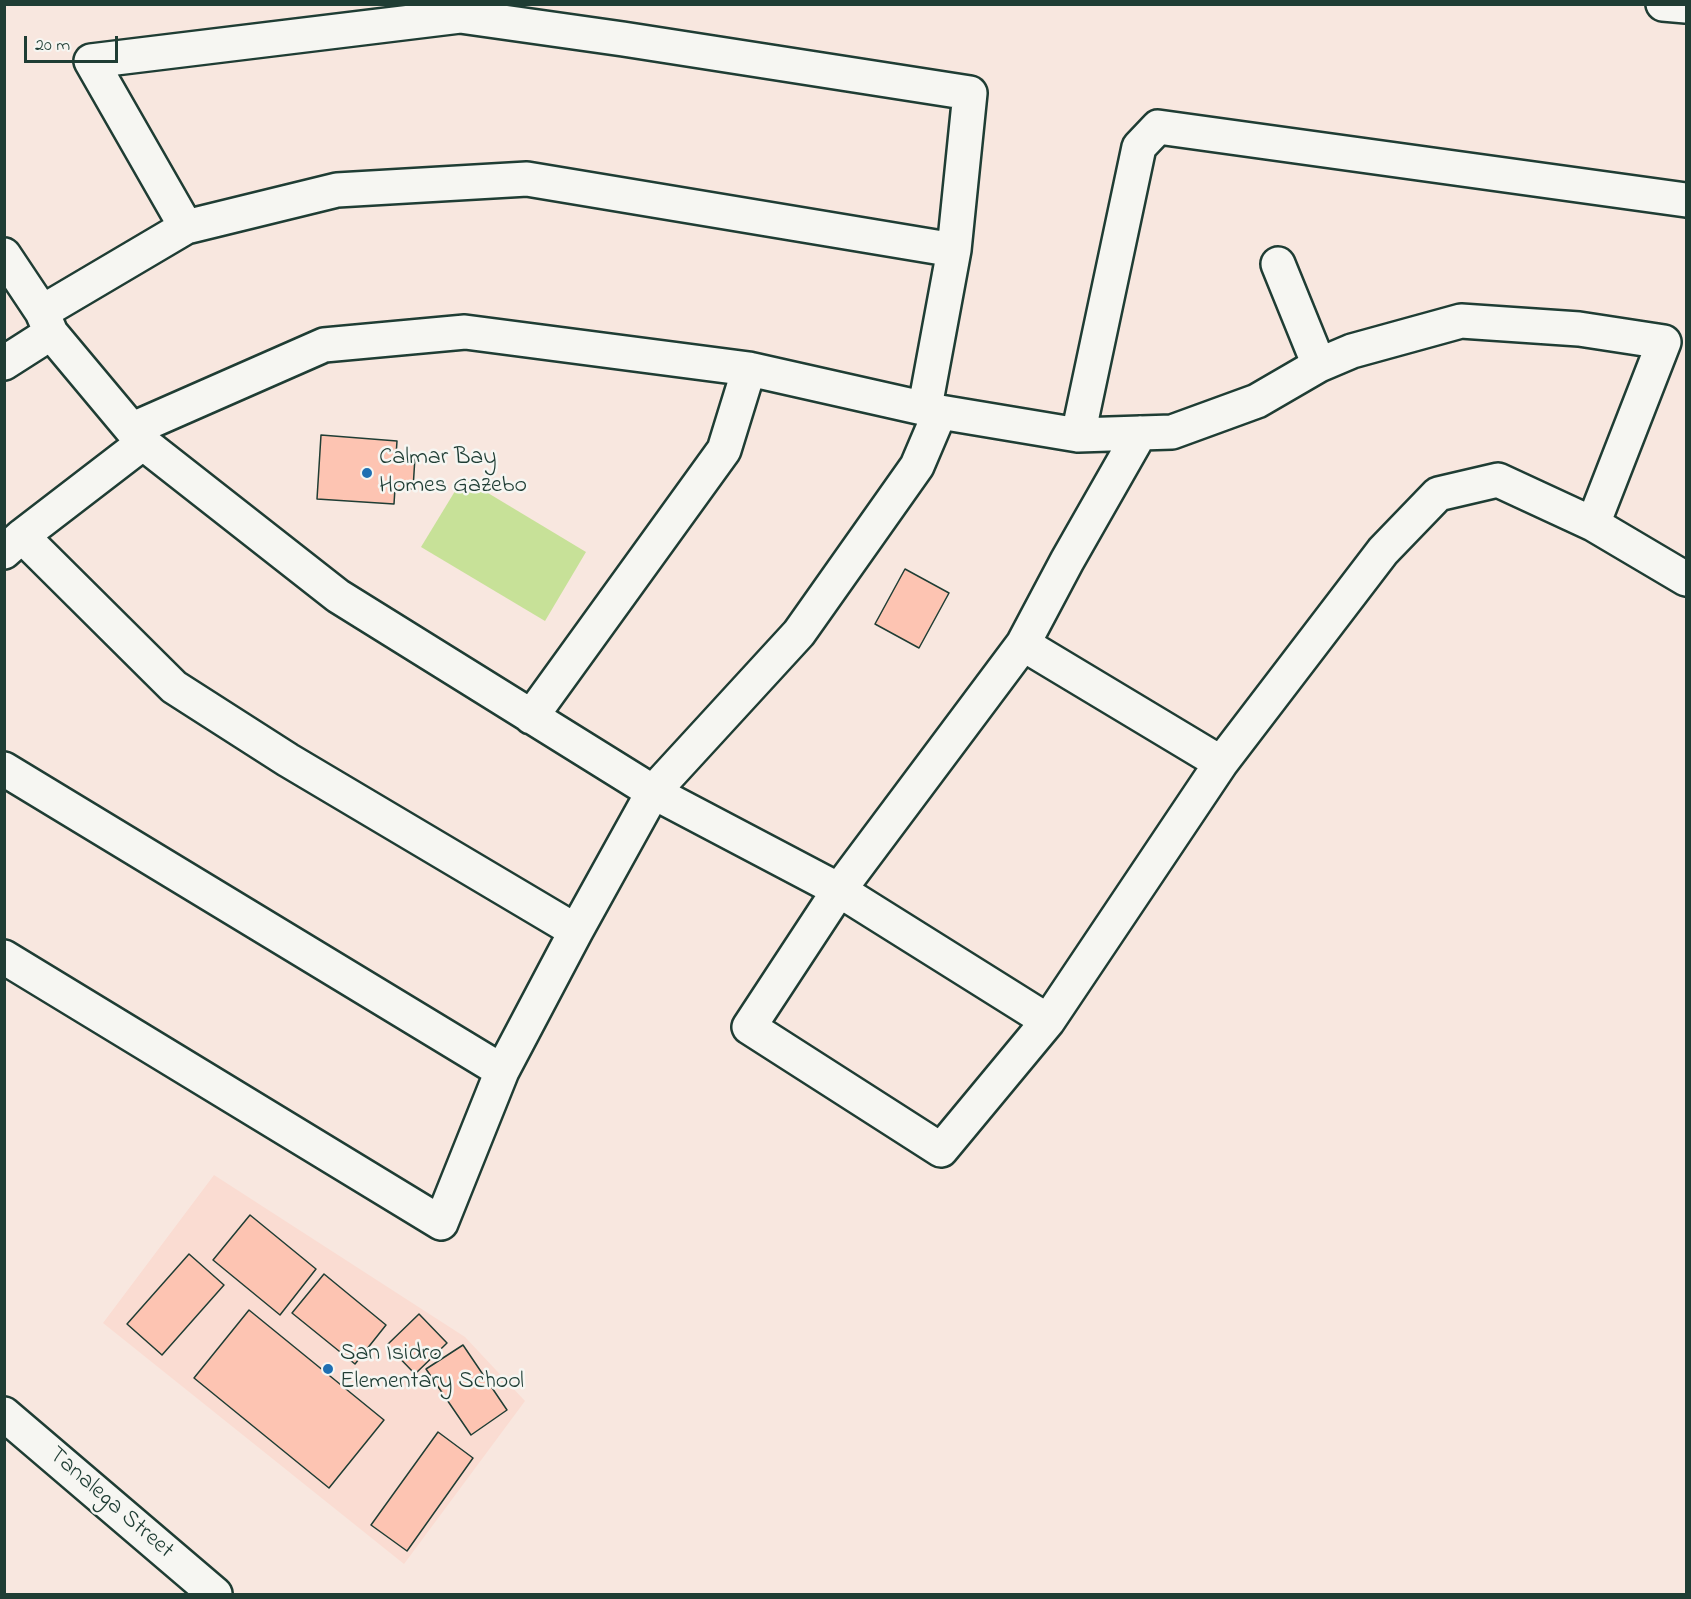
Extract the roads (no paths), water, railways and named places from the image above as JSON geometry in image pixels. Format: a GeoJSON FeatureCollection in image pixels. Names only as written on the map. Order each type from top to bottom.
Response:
{"type":"FeatureCollection","features":[{"type":"Feature","properties":{"kind":"street"},"geometry":{"type":"LineString","coordinates":[[1663,4],[1686,6]]}},
{"type":"Feature","properties":{"kind":"street"},"geometry":{"type":"LineString","coordinates":[[4,957],[441,1223],[502,1071],[653,792],[799,633],[917,466],[932,410],[954,250],[970,93],[460,16],[91,61],[186,227]]}},
{"type":"Feature","properties":{"kind":"street"},"geometry":{"type":"LineString","coordinates":[[1078,435],[1139,147],[1158,127],[1686,200]]}},
{"type":"Feature","properties":{"kind":"street"},"geometry":{"type":"LineString","coordinates":[[4,363],[47,322],[186,227],[337,190],[527,179],[954,250]]}},
{"type":"Feature","properties":{"kind":"street"},"geometry":{"type":"LineString","coordinates":[[4,255],[47,322],[138,436],[338,596],[653,792],[839,890],[1048,1022]]}},
{"type":"Feature","properties":{"kind":"street"},"geometry":{"type":"LineString","coordinates":[[1278,264],[1318,365]]}},
{"type":"Feature","properties":{"kind":"street"},"geometry":{"type":"LineString","coordinates":[[576,931],[288,760],[174,687],[13,544],[138,436],[324,345],[465,332],[749,369],[932,410],[1078,435],[1172,432],[1257,401],[1318,365],[1353,351],[1461,321],[1579,329],[1664,342],[1593,524]]}},
{"type":"Feature","properties":{"kind":"street"},"geometry":{"type":"LineString","coordinates":[[531,717],[724,450],[749,369]]}},
{"type":"Feature","properties":{"kind":"street"},"geometry":{"type":"LineString","coordinates":[[1140,433],[1023,644],[839,890],[749,1027],[941,1150],[1048,1022],[1221,763],[1383,551],[1438,494],[1498,480],[1593,524],[1686,579]]}},
{"type":"Feature","properties":{"kind":"street"},"geometry":{"type":"LineString","coordinates":[[1023,644],[1221,763]]}},
{"type":"Feature","properties":{"kind":"street"},"geometry":{"type":"LineString","coordinates":[[4,769],[502,1071]]}},
{"type":"Feature","properties":{"kind":"street","name":"Tanalega Street"},"geometry":{"type":"LineString","coordinates":[[4,1414],[215,1594]]}},
{"type":"Feature","properties":{"kind":"place","name":"Calmar Bay Homes Gazebo"},"geometry":{"type":"Point","coordinates":[367,473]}},
{"type":"Feature","properties":{"kind":"place","name":"San Isidro Elementary School"},"geometry":{"type":"Point","coordinates":[328,1369]}}]}
